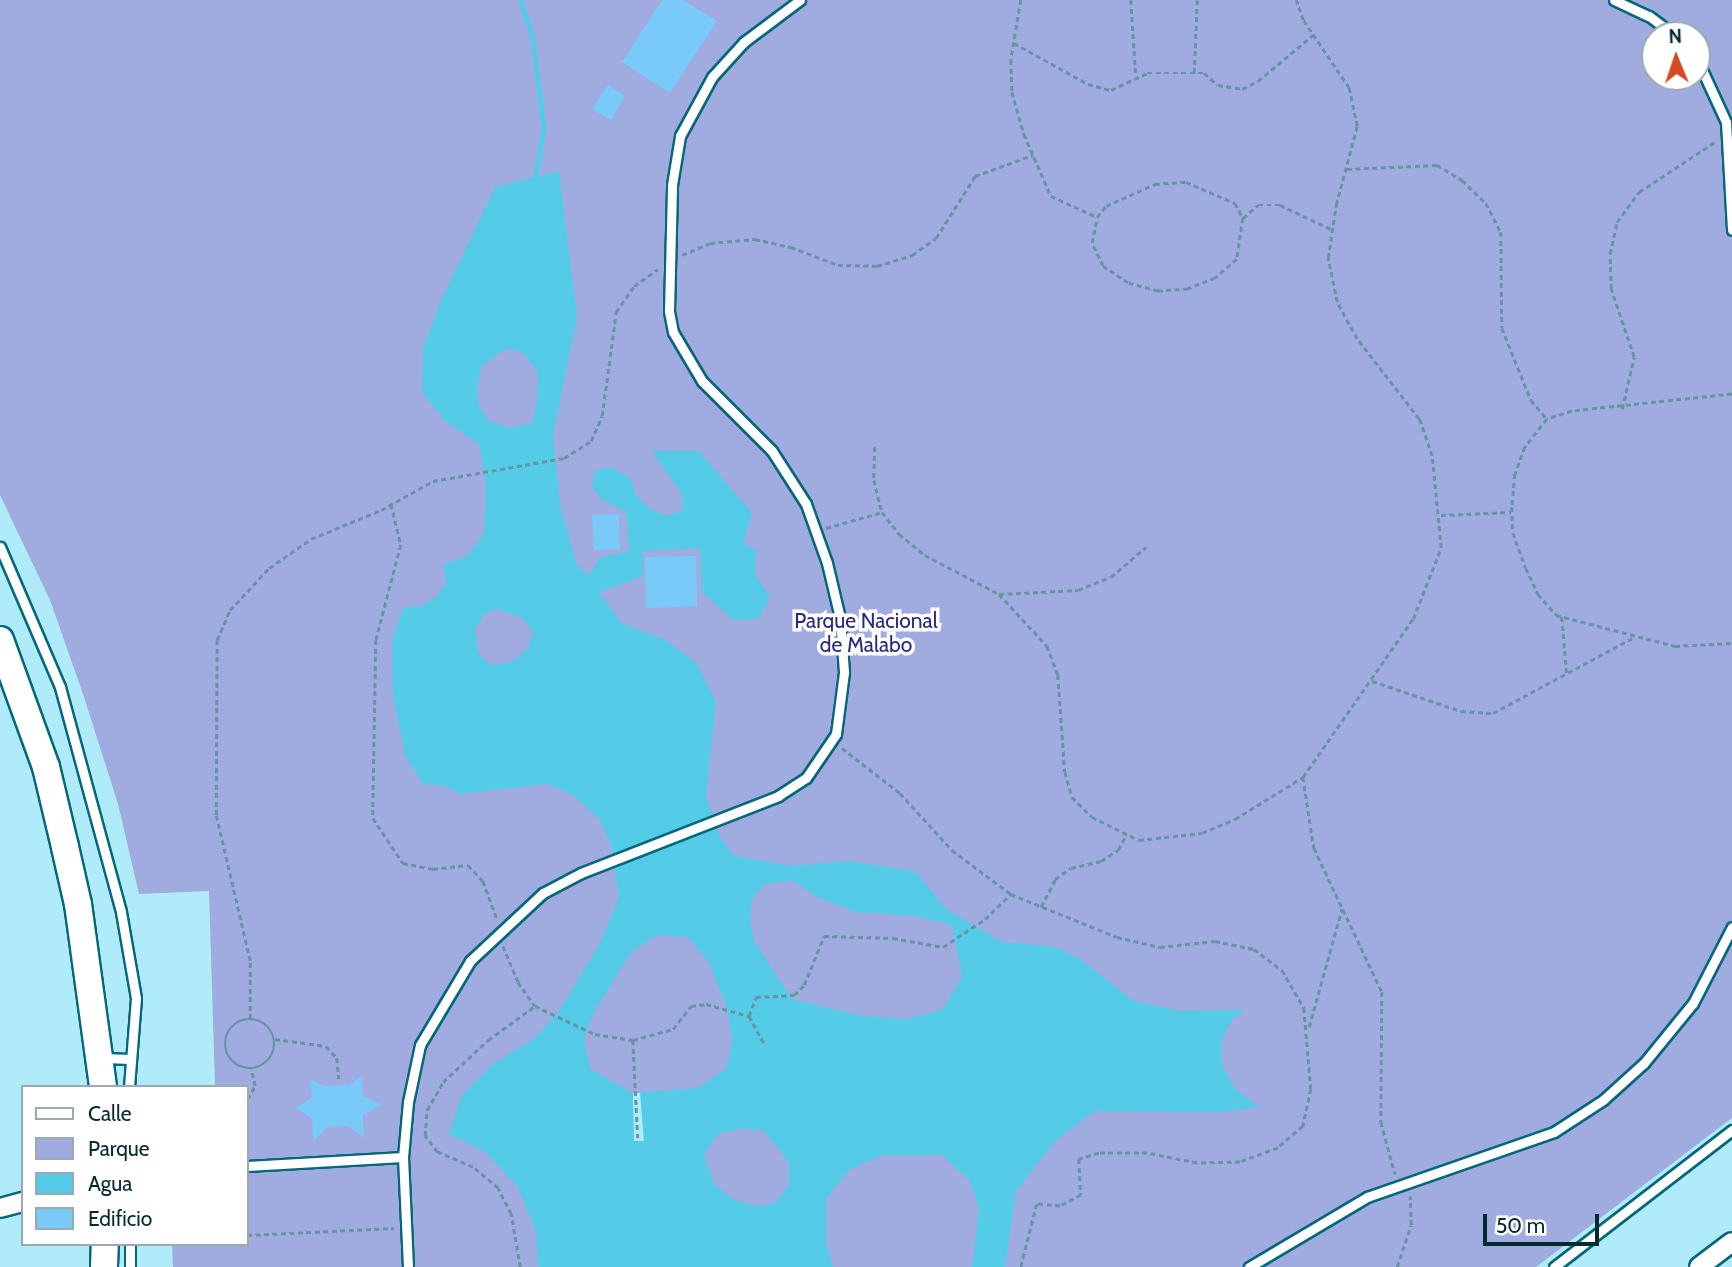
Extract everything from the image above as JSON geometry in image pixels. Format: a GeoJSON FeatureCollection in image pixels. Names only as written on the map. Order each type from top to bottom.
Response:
{"type":"FeatureCollection","features":[{"type":"Feature","properties":{"kind":"street"},"geometry":{"type":"LineString","coordinates":[[0,640],[46,767],[65,847],[103,1085]]}},
{"type":"Feature","properties":{"kind":"street"},"geometry":{"type":"LineString","coordinates":[[0,1208],[21,1203]]}},
{"type":"Feature","properties":{"kind":"street"},"geometry":{"type":"LineString","coordinates":[[1699,1267],[1732,1242]]}},
{"type":"Feature","properties":{"kind":"street"},"geometry":{"type":"LineString","coordinates":[[104,1267],[105,1246]]}},
{"type":"Feature","properties":{"kind":"lane"},"geometry":{"type":"LineString","coordinates":[[408,1267],[403,1157],[408,1102],[421,1045],[463,971],[497,932],[543,893],[581,873],[743,810],[806,778],[832,741],[842,706],[842,645],[835,591],[806,504],[772,451],[702,381],[685,357],[669,312],[668,261],[672,185],[680,136],[692,108],[712,77],[744,41],[800,0]]}},
{"type":"Feature","properties":{"kind":"lane"},"geometry":{"type":"LineString","coordinates":[[1614,0],[1656,21]]}},
{"type":"Feature","properties":{"kind":"lane"},"geometry":{"type":"LineString","coordinates":[[1711,85],[1727,135],[1732,230]]}},
{"type":"Feature","properties":{"kind":"lane"},"geometry":{"type":"LineString","coordinates":[[0,547],[60,687],[112,875],[136,999],[130,1085]]}},
{"type":"Feature","properties":{"kind":"lane"},"geometry":{"type":"LineString","coordinates":[[1249,1267],[1314,1226],[1405,1184],[1554,1132],[1603,1100],[1644,1063],[1693,1003],[1732,927]]}},
{"type":"Feature","properties":{"kind":"lane"},"geometry":{"type":"LineString","coordinates":[[100,1057],[130,1059]]}},
{"type":"Feature","properties":{"kind":"lane"},"geometry":{"type":"LineString","coordinates":[[1554,1267],[1732,1130]]}},
{"type":"Feature","properties":{"kind":"lane"},"geometry":{"type":"LineString","coordinates":[[248,1166],[403,1157]]}},
{"type":"Feature","properties":{"kind":"lane"},"geometry":{"type":"LineString","coordinates":[[130,1246],[130,1267]]}},
{"type":"Feature","properties":{"kind":"path"},"geometry":{"type":"LineString","coordinates":[[1021,0],[1014,43],[1012,92],[1032,155],[1051,196],[1097,217]]}},
{"type":"Feature","properties":{"kind":"path"},"geometry":{"type":"LineString","coordinates":[[1131,0],[1136,78]]}},
{"type":"Feature","properties":{"kind":"path"},"geometry":{"type":"LineString","coordinates":[[1194,73],[1197,0]]}},
{"type":"Feature","properties":{"kind":"path"},"geometry":{"type":"LineString","coordinates":[[875,446],[874,480],[882,512],[899,534],[925,555],[999,594],[1032,626],[1051,656],[1058,675],[1065,772],[1072,797],[1093,817],[1126,835],[1167,840],[1202,833],[1236,819],[1303,777],[1413,619],[1435,574],[1441,548],[1441,515],[1432,456],[1419,419],[1357,339],[1337,302],[1328,258],[1332,230],[1357,126],[1349,88],[1313,35],[1296,0]]}},
{"type":"Feature","properties":{"kind":"path"},"geometry":{"type":"LineString","coordinates":[[1014,43],[1088,84],[1111,90],[1147,73],[1204,73],[1218,85],[1242,89],[1258,81],[1313,35]]}},
{"type":"Feature","properties":{"kind":"path"},"geometry":{"type":"LineString","coordinates":[[1622,409],[1634,358],[1611,289],[1610,254],[1616,222],[1639,192],[1727,135]]}},
{"type":"Feature","properties":{"kind":"path"},"geometry":{"type":"LineString","coordinates":[[250,1019],[250,961],[216,815],[217,640],[230,610],[269,568],[312,540],[391,504],[433,481],[564,458],[591,440],[602,416],[616,312],[634,286],[668,261],[710,243],[755,239],[791,247],[838,265],[877,266],[912,254],[936,238],[975,176],[1032,155]]}},
{"type":"Feature","properties":{"kind":"path"},"geometry":{"type":"LineString","coordinates":[[1347,169],[1437,165],[1462,180],[1486,204],[1502,232],[1502,328],[1531,400],[1547,419]]}},
{"type":"Feature","properties":{"kind":"path"},"geometry":{"type":"LineString","coordinates":[[1186,182],[1235,203],[1243,218],[1237,259],[1215,278],[1188,289],[1158,290],[1128,283],[1103,265],[1092,243],[1097,217],[1122,195],[1155,184],[1186,182]]}},
{"type":"Feature","properties":{"kind":"path"},"geometry":{"type":"LineString","coordinates":[[1243,218],[1258,205],[1280,205],[1332,230]]}},
{"type":"Feature","properties":{"kind":"path"},"geometry":{"type":"LineString","coordinates":[[1732,394],[1622,409],[1572,411],[1547,419],[1525,447],[1515,474],[1512,512],[1513,533],[1538,594],[1562,617],[1675,646],[1732,643]]}},
{"type":"Feature","properties":{"kind":"path"},"geometry":{"type":"LineString","coordinates":[[391,504],[401,545],[376,640],[373,818],[403,863],[433,869],[468,865],[483,881],[497,912],[497,932],[518,982],[536,1006],[549,1014],[595,1034],[633,1040],[673,1029],[691,1006],[706,1004],[719,1010],[749,1016]]}},
{"type":"Feature","properties":{"kind":"path"},"geometry":{"type":"LineString","coordinates":[[816,531],[882,512]]}},
{"type":"Feature","properties":{"kind":"path"},"geometry":{"type":"LineString","coordinates":[[1441,515],[1512,512]]}},
{"type":"Feature","properties":{"kind":"path"},"geometry":{"type":"LineString","coordinates":[[999,594],[1078,590],[1111,578],[1146,547]]}},
{"type":"Feature","properties":{"kind":"path"},"geometry":{"type":"LineString","coordinates":[[1562,617],[1567,675]]}},
{"type":"Feature","properties":{"kind":"path"},"geometry":{"type":"LineString","coordinates":[[1372,681],[1461,711],[1493,713],[1633,637]]}},
{"type":"Feature","properties":{"kind":"path"},"geometry":{"type":"LineString","coordinates":[[832,741],[900,793],[952,850],[1011,894],[1117,937],[1160,947],[1216,941],[1254,949],[1282,970],[1304,1009],[1308,1030],[1311,1089],[1303,1126],[1278,1148],[1240,1162],[1197,1163],[1147,1153],[1098,1153],[1079,1159],[1081,1195],[1060,1206],[1038,1204],[1021,1267]]}},
{"type":"Feature","properties":{"kind":"path"},"geometry":{"type":"LineString","coordinates":[[1303,777],[1314,848],[1382,992],[1381,1122],[1394,1173],[1405,1184],[1413,1205],[1411,1225],[1397,1267]]}},
{"type":"Feature","properties":{"kind":"path"},"geometry":{"type":"LineString","coordinates":[[1041,907],[1055,879],[1070,868],[1101,861],[1118,850],[1126,835]]}},
{"type":"Feature","properties":{"kind":"path"},"geometry":{"type":"LineString","coordinates":[[765,1045],[749,1016],[755,997],[794,995],[804,985],[824,936],[893,938],[943,947],[985,919],[1011,894]]}},
{"type":"Feature","properties":{"kind":"path"},"geometry":{"type":"LineString","coordinates":[[1308,1030],[1342,908]]}},
{"type":"Feature","properties":{"kind":"path"},"geometry":{"type":"LineString","coordinates":[[520,1267],[521,1252],[511,1214],[498,1188],[473,1167],[437,1152],[425,1136],[427,1110],[452,1074],[488,1040],[536,1006]]}},
{"type":"Feature","properties":{"kind":"path"},"geometry":{"type":"LineString","coordinates":[[250,1019],[266,1025],[275,1039],[272,1056],[251,1069],[230,1060],[225,1046],[231,1027],[250,1019]]}},
{"type":"Feature","properties":{"kind":"path"},"geometry":{"type":"LineString","coordinates":[[275,1039],[326,1046],[337,1058],[339,1079]]}},
{"type":"Feature","properties":{"kind":"path"},"geometry":{"type":"LineString","coordinates":[[633,1040],[638,1138]]}},
{"type":"Feature","properties":{"kind":"path"},"geometry":{"type":"LineString","coordinates":[[248,1097],[254,1086],[251,1069]]}},
{"type":"Feature","properties":{"kind":"path"},"geometry":{"type":"LineString","coordinates":[[248,1235],[407,1228]]}},
{"type":"Feature","properties":{"kind":"green space","name":"Parque Nacional de Malabo"},"geometry":{"type":"Polygon","coordinates":[[[0,0],[1732,0],[1732,1118],[1536,1267],[173,1267],[172,1246],[248,1246],[248,1085],[215,1085],[209,891],[139,894],[118,804],[50,600],[0,495],[0,0]]]}},
{"type":"Feature","properties":{"kind":"water"},"geometry":{"type":"Polygon","coordinates":[[[559,171],[577,317],[553,434],[560,504],[576,563],[585,574],[593,571],[599,558],[629,551],[626,512],[601,499],[592,486],[595,471],[611,467],[630,478],[636,495],[649,508],[666,516],[682,511],[682,494],[652,451],[699,451],[752,513],[743,543],[756,550],[755,573],[770,598],[758,619],[733,620],[702,592],[700,548],[643,551],[643,576],[599,592],[622,624],[664,639],[697,664],[716,702],[706,798],[721,839],[734,856],[792,866],[848,861],[915,871],[946,909],[1002,942],[1056,947],[1080,959],[1134,1001],[1179,1011],[1245,1010],[1233,1018],[1221,1041],[1222,1065],[1234,1088],[1259,1107],[1219,1112],[1095,1111],[1055,1141],[1016,1191],[1005,1267],[972,1267],[979,1208],[970,1181],[942,1155],[883,1155],[849,1170],[826,1199],[826,1242],[833,1267],[538,1267],[536,1232],[518,1187],[485,1152],[449,1134],[461,1097],[493,1064],[534,1039],[558,1013],[600,943],[619,897],[611,845],[600,820],[573,795],[548,784],[460,794],[446,786],[423,784],[405,755],[393,695],[392,641],[403,608],[422,606],[437,596],[446,583],[443,564],[466,557],[484,534],[486,485],[479,444],[444,420],[422,392],[423,348],[440,303],[495,187],[559,171]],[[507,348],[481,366],[477,388],[479,405],[488,420],[509,428],[532,423],[538,396],[537,371],[523,353],[507,348]],[[497,609],[484,614],[475,629],[478,652],[487,663],[497,665],[515,660],[528,648],[533,633],[523,618],[497,609]],[[793,881],[764,884],[751,901],[750,920],[754,941],[792,999],[862,1016],[907,1019],[942,1010],[962,977],[952,925],[915,916],[857,912],[817,897],[793,881]],[[657,935],[631,952],[594,1012],[584,1038],[590,1069],[633,1093],[697,1088],[726,1069],[732,1044],[728,1010],[709,963],[688,937],[657,935]],[[743,1128],[718,1134],[704,1155],[714,1184],[734,1200],[757,1206],[775,1203],[789,1186],[789,1162],[764,1131],[743,1128]]]}},
{"type":"Feature","properties":{"kind":"pier"},"geometry":{"type":"Polygon","coordinates":[[[633,1093],[640,1093],[644,1141],[634,1141],[633,1093]]]}},
{"type":"Feature","properties":{"kind":"building"},"geometry":{"type":"Polygon","coordinates":[[[662,0],[683,0],[717,21],[670,93],[622,62],[662,0]]]}},
{"type":"Feature","properties":{"kind":"building"},"geometry":{"type":"Polygon","coordinates":[[[608,85],[625,96],[611,120],[592,109],[608,85]]]}},
{"type":"Feature","properties":{"kind":"building"},"geometry":{"type":"Polygon","coordinates":[[[619,514],[620,549],[594,550],[592,515],[619,514]]]}},
{"type":"Feature","properties":{"kind":"building"},"geometry":{"type":"Polygon","coordinates":[[[696,556],[697,606],[646,608],[645,557],[696,556]]]}},
{"type":"Feature","properties":{"kind":"building"},"geometry":{"type":"Polygon","coordinates":[[[362,1076],[363,1096],[382,1105],[363,1115],[364,1138],[348,1126],[327,1127],[313,1141],[312,1118],[295,1108],[312,1098],[310,1079],[325,1086],[349,1085],[362,1076]]]}},
{"type":"Feature","properties":{"kind":"waterway"},"geometry":{"type":"LineString","coordinates":[[521,0],[533,39],[544,128],[536,176]]}}]}
